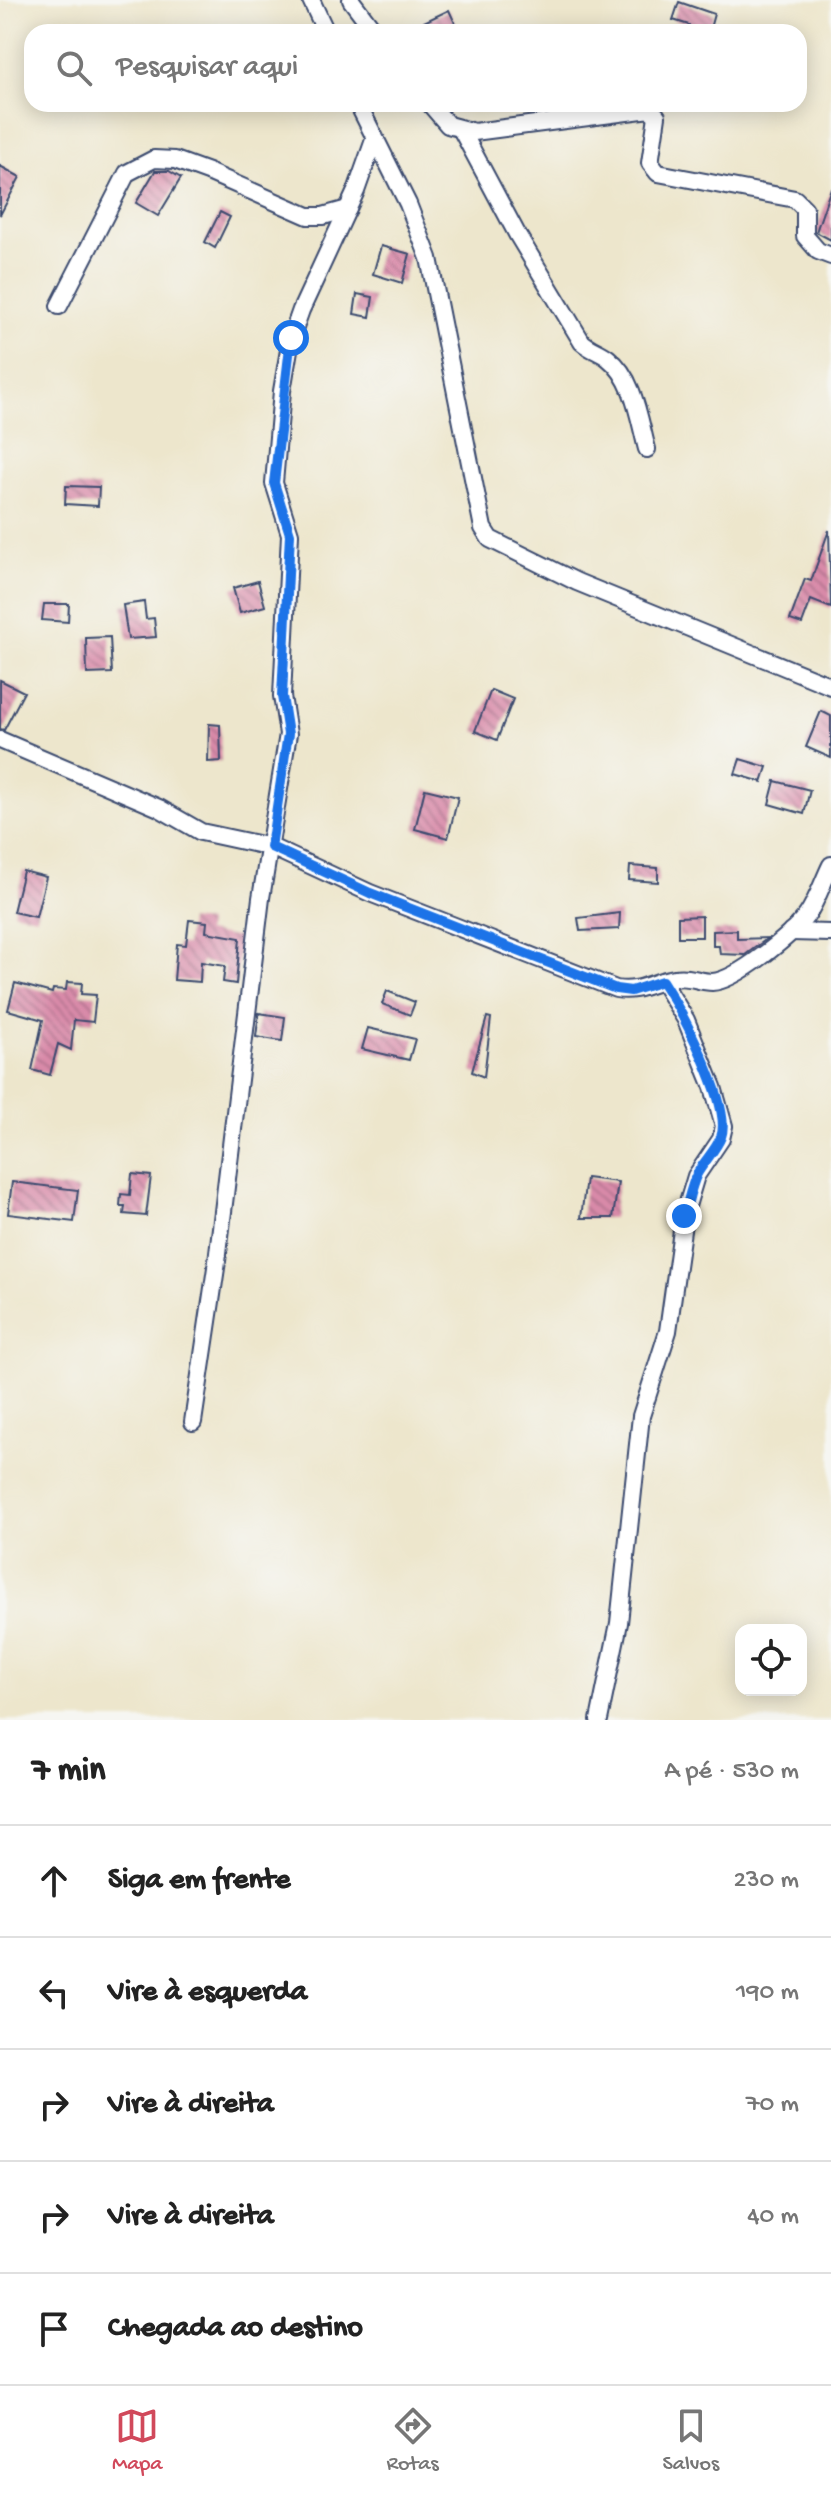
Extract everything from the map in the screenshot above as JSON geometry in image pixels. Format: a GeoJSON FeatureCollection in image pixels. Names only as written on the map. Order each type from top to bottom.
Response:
{"type":"FeatureCollection","features":[{"type":"Feature","properties":{"kind":"street"},"geometry":{"type":"LineString","coordinates":[[311,0],[322,24]]}},
{"type":"Feature","properties":{"kind":"street"},"geometry":{"type":"LineString","coordinates":[[351,0],[369,24]]}},
{"type":"Feature","properties":{"kind":"street"},"geometry":{"type":"LineString","coordinates":[[362,112],[401,190],[429,258],[483,528],[490,539],[577,582],[831,686]]}},
{"type":"Feature","properties":{"kind":"street"},"geometry":{"type":"LineString","coordinates":[[437,112],[448,125],[462,131],[624,112]]}},
{"type":"Feature","properties":{"kind":"street"},"geometry":{"type":"LineString","coordinates":[[653,112],[657,116],[650,163],[658,173],[795,199],[805,209],[805,236],[818,251],[831,256]]}},
{"type":"Feature","properties":{"kind":"street"},"geometry":{"type":"LineString","coordinates":[[462,131],[517,234],[582,342],[594,353],[606,356],[628,385],[647,449]]}},
{"type":"Feature","properties":{"kind":"street"},"geometry":{"type":"LineString","coordinates":[[193,1422],[288,734],[282,696],[290,534],[274,483],[282,391],[291,338],[301,310],[348,209],[374,140]]}},
{"type":"Feature","properties":{"kind":"street"},"geometry":{"type":"LineString","coordinates":[[59,306],[127,173],[154,159],[175,160],[208,172],[308,216],[323,216],[348,209]]}},
{"type":"Feature","properties":{"kind":"street"},"geometry":{"type":"LineString","coordinates":[[0,740],[159,808],[201,832],[271,847],[370,893],[616,989],[631,991],[684,976],[712,982],[728,977],[791,932],[808,914],[831,865]]}},
{"type":"Feature","properties":{"kind":"street"},"geometry":{"type":"LineString","coordinates":[[791,932],[831,933]]}},
{"type":"Feature","properties":{"kind":"street"},"geometry":{"type":"LineString","coordinates":[[599,1720],[619,1623],[641,1416],[668,1331],[688,1203],[696,1176],[721,1139],[724,1126],[713,1087],[686,1020],[662,981]]}},
{"type":"Feature","properties":{"kind":"building"},"geometry":{"type":"Polygon","coordinates":[[[679,2],[714,14],[711,24],[686,24],[673,20],[679,2]]]}},
{"type":"Feature","properties":{"kind":"building"},"geometry":{"type":"Polygon","coordinates":[[[449,10],[455,24],[420,24],[449,10]]]}},
{"type":"Feature","properties":{"kind":"building"},"geometry":{"type":"Polygon","coordinates":[[[0,166],[20,177],[0,215],[0,166]]]}},
{"type":"Feature","properties":{"kind":"building"},"geometry":{"type":"Polygon","coordinates":[[[155,171],[169,171],[181,178],[158,216],[136,203],[155,171]]]}},
{"type":"Feature","properties":{"kind":"building"},"geometry":{"type":"Polygon","coordinates":[[[831,188],[831,240],[816,232],[831,188]]]}},
{"type":"Feature","properties":{"kind":"building"},"geometry":{"type":"Polygon","coordinates":[[[220,212],[230,217],[215,248],[205,242],[220,212]]]}},
{"type":"Feature","properties":{"kind":"building"},"geometry":{"type":"Polygon","coordinates":[[[381,246],[410,254],[402,283],[373,274],[381,246]]]}},
{"type":"Feature","properties":{"kind":"building"},"geometry":{"type":"Polygon","coordinates":[[[357,294],[373,297],[370,317],[354,314],[357,294]]]}},
{"type":"Feature","properties":{"kind":"building"},"geometry":{"type":"Polygon","coordinates":[[[66,486],[99,487],[98,506],[65,504],[66,486]]]}},
{"type":"Feature","properties":{"kind":"building"},"geometry":{"type":"Polygon","coordinates":[[[829,530],[831,608],[811,600],[802,624],[790,620],[805,579],[811,581],[829,530]]]}},
{"type":"Feature","properties":{"kind":"building"},"geometry":{"type":"Polygon","coordinates":[[[258,581],[265,606],[240,613],[233,588],[258,581]]]}},
{"type":"Feature","properties":{"kind":"building"},"geometry":{"type":"Polygon","coordinates":[[[144,602],[146,619],[154,618],[156,637],[128,639],[123,605],[144,602]]]}},
{"type":"Feature","properties":{"kind":"building"},"geometry":{"type":"Polygon","coordinates":[[[44,604],[69,604],[68,622],[42,620],[44,604]]]}},
{"type":"Feature","properties":{"kind":"building"},"geometry":{"type":"Polygon","coordinates":[[[110,637],[112,673],[87,674],[86,638],[110,637]]]}},
{"type":"Feature","properties":{"kind":"building"},"geometry":{"type":"Polygon","coordinates":[[[0,680],[24,692],[4,730],[0,729],[0,680]]]}},
{"type":"Feature","properties":{"kind":"building"},"geometry":{"type":"Polygon","coordinates":[[[491,690],[513,699],[497,740],[475,731],[491,690]]]}},
{"type":"Feature","properties":{"kind":"building"},"geometry":{"type":"Polygon","coordinates":[[[821,711],[831,716],[831,758],[806,747],[821,711]]]}},
{"type":"Feature","properties":{"kind":"building"},"geometry":{"type":"Polygon","coordinates":[[[209,724],[220,725],[221,761],[208,762],[209,724]]]}},
{"type":"Feature","properties":{"kind":"building"},"geometry":{"type":"Polygon","coordinates":[[[740,759],[767,767],[762,782],[735,774],[740,759]]]}},
{"type":"Feature","properties":{"kind":"building"},"geometry":{"type":"Polygon","coordinates":[[[775,781],[810,790],[804,814],[769,804],[775,781]]]}},
{"type":"Feature","properties":{"kind":"building"},"geometry":{"type":"Polygon","coordinates":[[[425,789],[458,797],[448,838],[415,829],[425,789]]]}},
{"type":"Feature","properties":{"kind":"building"},"geometry":{"type":"Polygon","coordinates":[[[630,866],[658,868],[658,882],[629,880],[630,866]]]}},
{"type":"Feature","properties":{"kind":"building"},"geometry":{"type":"Polygon","coordinates":[[[23,871],[46,877],[36,917],[13,912],[23,871]]]}},
{"type":"Feature","properties":{"kind":"building"},"geometry":{"type":"Polygon","coordinates":[[[620,913],[619,929],[580,931],[578,918],[620,913]]]}},
{"type":"Feature","properties":{"kind":"building"},"geometry":{"type":"Polygon","coordinates":[[[702,916],[702,937],[678,937],[678,917],[702,916]]]}},
{"type":"Feature","properties":{"kind":"building"},"geometry":{"type":"Polygon","coordinates":[[[189,920],[207,922],[206,932],[240,938],[236,984],[223,982],[225,966],[201,962],[200,982],[174,980],[177,944],[186,945],[189,920]]]}},
{"type":"Feature","properties":{"kind":"building"},"geometry":{"type":"Polygon","coordinates":[[[737,930],[737,939],[768,938],[745,955],[720,954],[719,946],[713,946],[713,931],[737,930]]]}},
{"type":"Feature","properties":{"kind":"building"},"geometry":{"type":"Polygon","coordinates":[[[67,982],[82,983],[81,994],[96,995],[93,1022],[74,1020],[71,1050],[58,1044],[50,1075],[32,1070],[43,1020],[8,1010],[15,983],[52,993],[53,989],[66,990],[67,982]]]}},
{"type":"Feature","properties":{"kind":"building"},"geometry":{"type":"Polygon","coordinates":[[[387,991],[415,1002],[410,1015],[382,1004],[387,991]]]}},
{"type":"Feature","properties":{"kind":"building"},"geometry":{"type":"Polygon","coordinates":[[[259,1013],[285,1017],[282,1041],[256,1037],[259,1013]]]}},
{"type":"Feature","properties":{"kind":"building"},"geometry":{"type":"Polygon","coordinates":[[[487,1017],[491,1018],[484,1077],[472,1072],[487,1017]]]}},
{"type":"Feature","properties":{"kind":"building"},"geometry":{"type":"Polygon","coordinates":[[[368,1028],[415,1039],[409,1060],[362,1049],[368,1028]]]}},
{"type":"Feature","properties":{"kind":"building"},"geometry":{"type":"Polygon","coordinates":[[[132,1174],[151,1176],[146,1216],[124,1214],[125,1206],[120,1206],[121,1194],[130,1195],[132,1174]]]}},
{"type":"Feature","properties":{"kind":"building"},"geometry":{"type":"Polygon","coordinates":[[[586,1178],[618,1182],[613,1218],[581,1218],[586,1178]]]}},
{"type":"Feature","properties":{"kind":"building"},"geometry":{"type":"Polygon","coordinates":[[[12,1182],[78,1190],[74,1222],[8,1214],[12,1182]]]}},
{"type":"Feature","properties":{"kind":"route"},"geometry":{"type":"LineString","coordinates":[[291,338],[282,391],[274,483],[290,534],[282,696],[288,734],[271,847],[370,893],[616,989],[631,991],[649,988],[662,981],[686,1020],[713,1087],[724,1126],[721,1139],[696,1176],[684,1216]]}}]}
